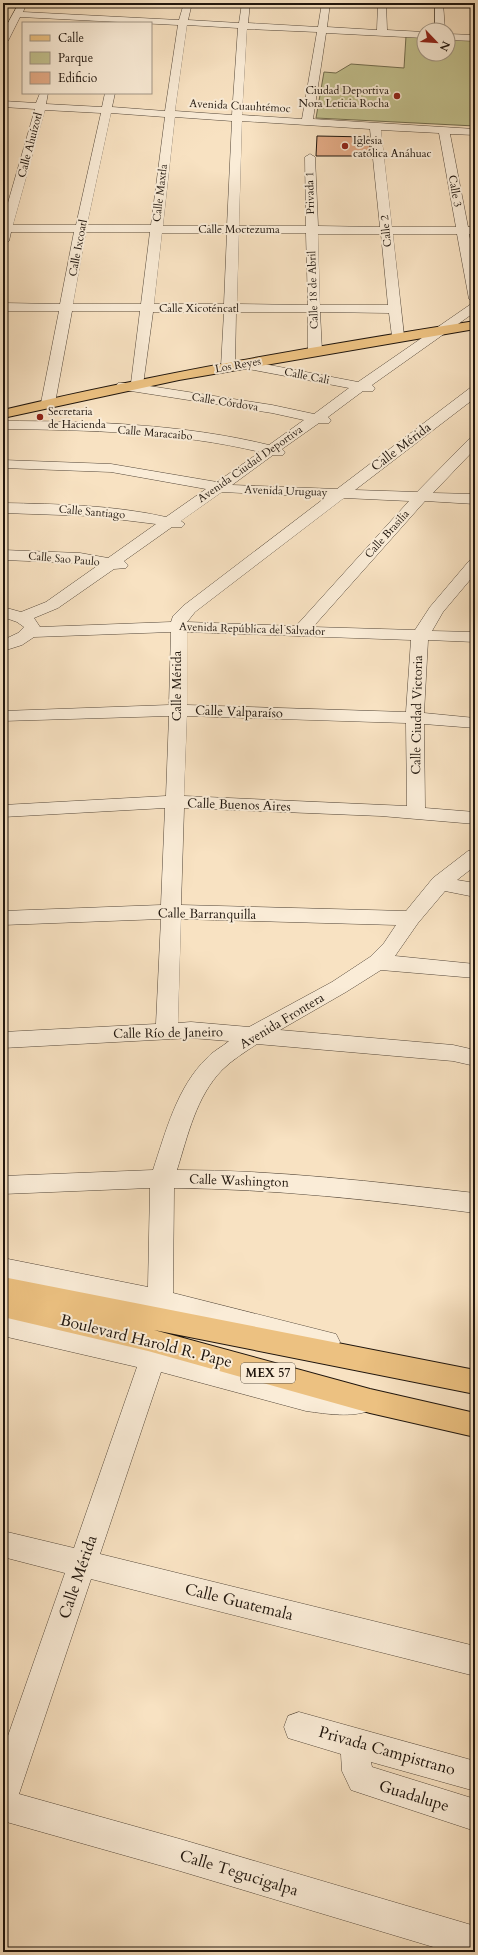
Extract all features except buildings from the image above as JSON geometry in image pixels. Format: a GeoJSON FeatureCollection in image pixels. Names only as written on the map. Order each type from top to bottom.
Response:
{"type":"FeatureCollection","features":[{"type":"Feature","properties":{"kind":"main road","name":"Los Reyes"},"geometry":{"type":"LineString","coordinates":[[3,414],[138,383],[398,336],[475,326]]}},
{"type":"Feature","properties":{"kind":"main road","name":"Boulevard Harold R. Pape"},"geometry":{"type":"LineString","coordinates":[[3,1288],[148,1340],[370,1401],[475,1425]]}},
{"type":"Feature","properties":{"kind":"main road","name":"Boulevard Harold R. Pape"},"geometry":{"type":"LineString","coordinates":[[3,1306],[155,1321],[392,1363],[475,1382]]}},
{"type":"Feature","properties":{"kind":"street","name":"Calle Maxtla"},"geometry":{"type":"LineString","coordinates":[[138,383],[170,114],[183,22],[188,3]]}},
{"type":"Feature","properties":{"kind":"street"},"geometry":{"type":"LineString","coordinates":[[228,367],[237,118],[242,25],[246,3]]}},
{"type":"Feature","properties":{"kind":"street"},"geometry":{"type":"LineString","coordinates":[[307,122],[326,3]]}},
{"type":"Feature","properties":{"kind":"street"},"geometry":{"type":"LineString","coordinates":[[382,3],[382,33]]}},
{"type":"Feature","properties":{"kind":"street"},"geometry":{"type":"LineString","coordinates":[[439,3],[440,22]]}},
{"type":"Feature","properties":{"kind":"street"},"geometry":{"type":"LineString","coordinates":[[9,8],[21,8],[68,16],[124,21],[183,22],[416,35]]}},
{"type":"Feature","properties":{"kind":"street"},"geometry":{"type":"LineString","coordinates":[[3,41],[6,28],[21,8]]}},
{"type":"Feature","properties":{"kind":"street"},"geometry":{"type":"LineString","coordinates":[[124,21],[129,8]]}},
{"type":"Feature","properties":{"kind":"street"},"geometry":{"type":"LineString","coordinates":[[456,37],[475,38]]}},
{"type":"Feature","properties":{"kind":"street","name":"Calle Ahuízotl"},"geometry":{"type":"LineString","coordinates":[[3,242],[5,228],[45,94]]}},
{"type":"Feature","properties":{"kind":"street","name":"Calle Ixcoatl"},"geometry":{"type":"LineString","coordinates":[[48,403],[81,228],[110,94]]}},
{"type":"Feature","properties":{"kind":"street","name":"Avenida Cuauhtémoc"},"geometry":{"type":"LineString","coordinates":[[3,104],[475,132]]}},
{"type":"Feature","properties":{"kind":"street","name":"Calle 2"},"geometry":{"type":"LineString","coordinates":[[375,126],[398,336]]}},
{"type":"Feature","properties":{"kind":"street","name":"Calle 3"},"geometry":{"type":"LineString","coordinates":[[444,130],[475,299]]}},
{"type":"Feature","properties":{"kind":"street","name":"Privada 1"},"geometry":{"type":"LineString","coordinates":[[310,157],[311,230]]}},
{"type":"Feature","properties":{"kind":"street","name":"Calle Moctezuma"},"geometry":{"type":"LineString","coordinates":[[5,228],[475,230]]}},
{"type":"Feature","properties":{"kind":"street","name":"Calle 18 de Abril"},"geometry":{"type":"LineString","coordinates":[[311,230],[315,351]]}},
{"type":"Feature","properties":{"kind":"street","name":"Avenida Ciudad Deportiva"},"geometry":{"type":"LineString","coordinates":[[366,388],[439,330],[475,306]]}},
{"type":"Feature","properties":{"kind":"street","name":"Calle Xicoténcatl"},"geometry":{"type":"LineString","coordinates":[[3,307],[394,309]]}},
{"type":"Feature","properties":{"kind":"street","name":"Avenida Ciudad Deportiva"},"geometry":{"type":"LineString","coordinates":[[28,625],[118,565],[321,419],[475,316]]}},
{"type":"Feature","properties":{"kind":"street","name":"Calle Cali"},"geometry":{"type":"LineString","coordinates":[[243,364],[366,388]]}},
{"type":"Feature","properties":{"kind":"street","name":"Calle Córdova"},"geometry":{"type":"LineString","coordinates":[[123,386],[272,409],[321,419]]}},
{"type":"Feature","properties":{"kind":"street","name":"Calle Mérida"},"geometry":{"type":"LineString","coordinates":[[167,1030],[178,710],[179,620],[189,609],[313,513],[475,391]]}},
{"type":"Feature","properties":{"kind":"street","name":"Calle Maracaibo"},"geometry":{"type":"LineString","coordinates":[[3,425],[102,428],[150,432],[223,440],[276,451]]}},
{"type":"Feature","properties":{"kind":"street","name":"Calle Brasilia"},"geometry":{"type":"LineString","coordinates":[[301,630],[422,496],[475,441]]}},
{"type":"Feature","properties":{"kind":"street","name":"Avenida Uruguay"},"geometry":{"type":"LineString","coordinates":[[3,464],[111,468],[168,476],[226,488],[475,498]]}},
{"type":"Feature","properties":{"kind":"street","name":"Calle Santiago"},"geometry":{"type":"LineString","coordinates":[[3,508],[90,510],[124,514],[175,524]]}},
{"type":"Feature","properties":{"kind":"street","name":"Calle Sao Paulo"},"geometry":{"type":"LineString","coordinates":[[3,555],[80,558],[118,565]]}},
{"type":"Feature","properties":{"kind":"street","name":"Calle Ciudad Victoria"},"geometry":{"type":"LineString","coordinates":[[416,812],[416,664],[421,634],[436,610],[475,564]]}},
{"type":"Feature","properties":{"kind":"street","name":"Avenida República del Salvador"},"geometry":{"type":"LineString","coordinates":[[3,612],[28,625],[301,630],[475,637]]}},
{"type":"Feature","properties":{"kind":"street","name":"Avenida República del Salvador"},"geometry":{"type":"LineString","coordinates":[[3,646],[28,625]]}},
{"type":"Feature","properties":{"kind":"street","name":"Calle Valparaíso"},"geometry":{"type":"LineString","coordinates":[[3,716],[178,710],[415,718],[475,722]]}},
{"type":"Feature","properties":{"kind":"street","name":"Calle Buenos Aires"},"geometry":{"type":"LineString","coordinates":[[3,811],[174,802],[416,812],[475,818]]}},
{"type":"Feature","properties":{"kind":"street","name":"Avenida Frontera"},"geometry":{"type":"LineString","coordinates":[[160,1300],[162,1179],[184,1112],[199,1082],[215,1063],[253,1035],[339,987],[377,962],[391,948],[411,918],[440,883],[475,856]]}},
{"type":"Feature","properties":{"kind":"street"},"geometry":{"type":"LineString","coordinates":[[440,883],[475,890]]}},
{"type":"Feature","properties":{"kind":"street","name":"Calle Barranquilla"},"geometry":{"type":"LineString","coordinates":[[3,918],[171,912],[411,918]]}},
{"type":"Feature","properties":{"kind":"street"},"geometry":{"type":"LineString","coordinates":[[377,962],[475,970]]}},
{"type":"Feature","properties":{"kind":"street","name":"Calle Río de Janeiro"},"geometry":{"type":"LineString","coordinates":[[3,1040],[167,1030],[217,1031],[453,1053],[475,1058]]}},
{"type":"Feature","properties":{"kind":"street","name":"Calle Washington"},"geometry":{"type":"LineString","coordinates":[[3,1185],[63,1181],[162,1179],[318,1185],[475,1203]]}},
{"type":"Feature","properties":{"kind":"street"},"geometry":{"type":"LineString","coordinates":[[3,1268],[160,1300],[353,1349],[392,1363]]}},
{"type":"Feature","properties":{"kind":"street"},"geometry":{"type":"LineString","coordinates":[[3,1325],[153,1359],[312,1400],[330,1403],[370,1401]]}},
{"type":"Feature","properties":{"kind":"street","name":"Calle Mérida"},"geometry":{"type":"LineString","coordinates":[[3,1794],[153,1359]]}},
{"type":"Feature","properties":{"kind":"street","name":"Calle Guatemala"},"geometry":{"type":"LineString","coordinates":[[3,1544],[475,1661]]}},
{"type":"Feature","properties":{"kind":"street","name":"Privada Campistrano"},"geometry":{"type":"LineString","coordinates":[[299,1727],[358,1758],[475,1776]]}},
{"type":"Feature","properties":{"kind":"street","name":"Guadalupe"},"geometry":{"type":"LineString","coordinates":[[358,1758],[362,1779],[475,1815]]}},
{"type":"Feature","properties":{"kind":"street","name":"Calle Tegucigalpa"},"geometry":{"type":"LineString","coordinates":[[3,1805],[187,1857],[475,1944]]}},
{"type":"Feature","properties":{"kind":"green space","name":"Ciudad Deportiva Nora Leticia Rocha"},"geometry":{"type":"Polygon","coordinates":[[[406,36],[416,37],[416,62],[456,62],[456,40],[475,41],[475,126],[316,118],[324,72],[336,73],[351,64],[404,68],[406,36]]]}},
{"type":"Feature","properties":{"kind":"place","name":"Ciudad Deportiva Nora Leticia Rocha"},"geometry":{"type":"Point","coordinates":[397,96]}},
{"type":"Feature","properties":{"kind":"place","name":"Iglesia católica Anáhuac"},"geometry":{"type":"Point","coordinates":[345,146]}},
{"type":"Feature","properties":{"kind":"place","name":"Secretaria de Hacienda"},"geometry":{"type":"Point","coordinates":[40,417]}}]}
